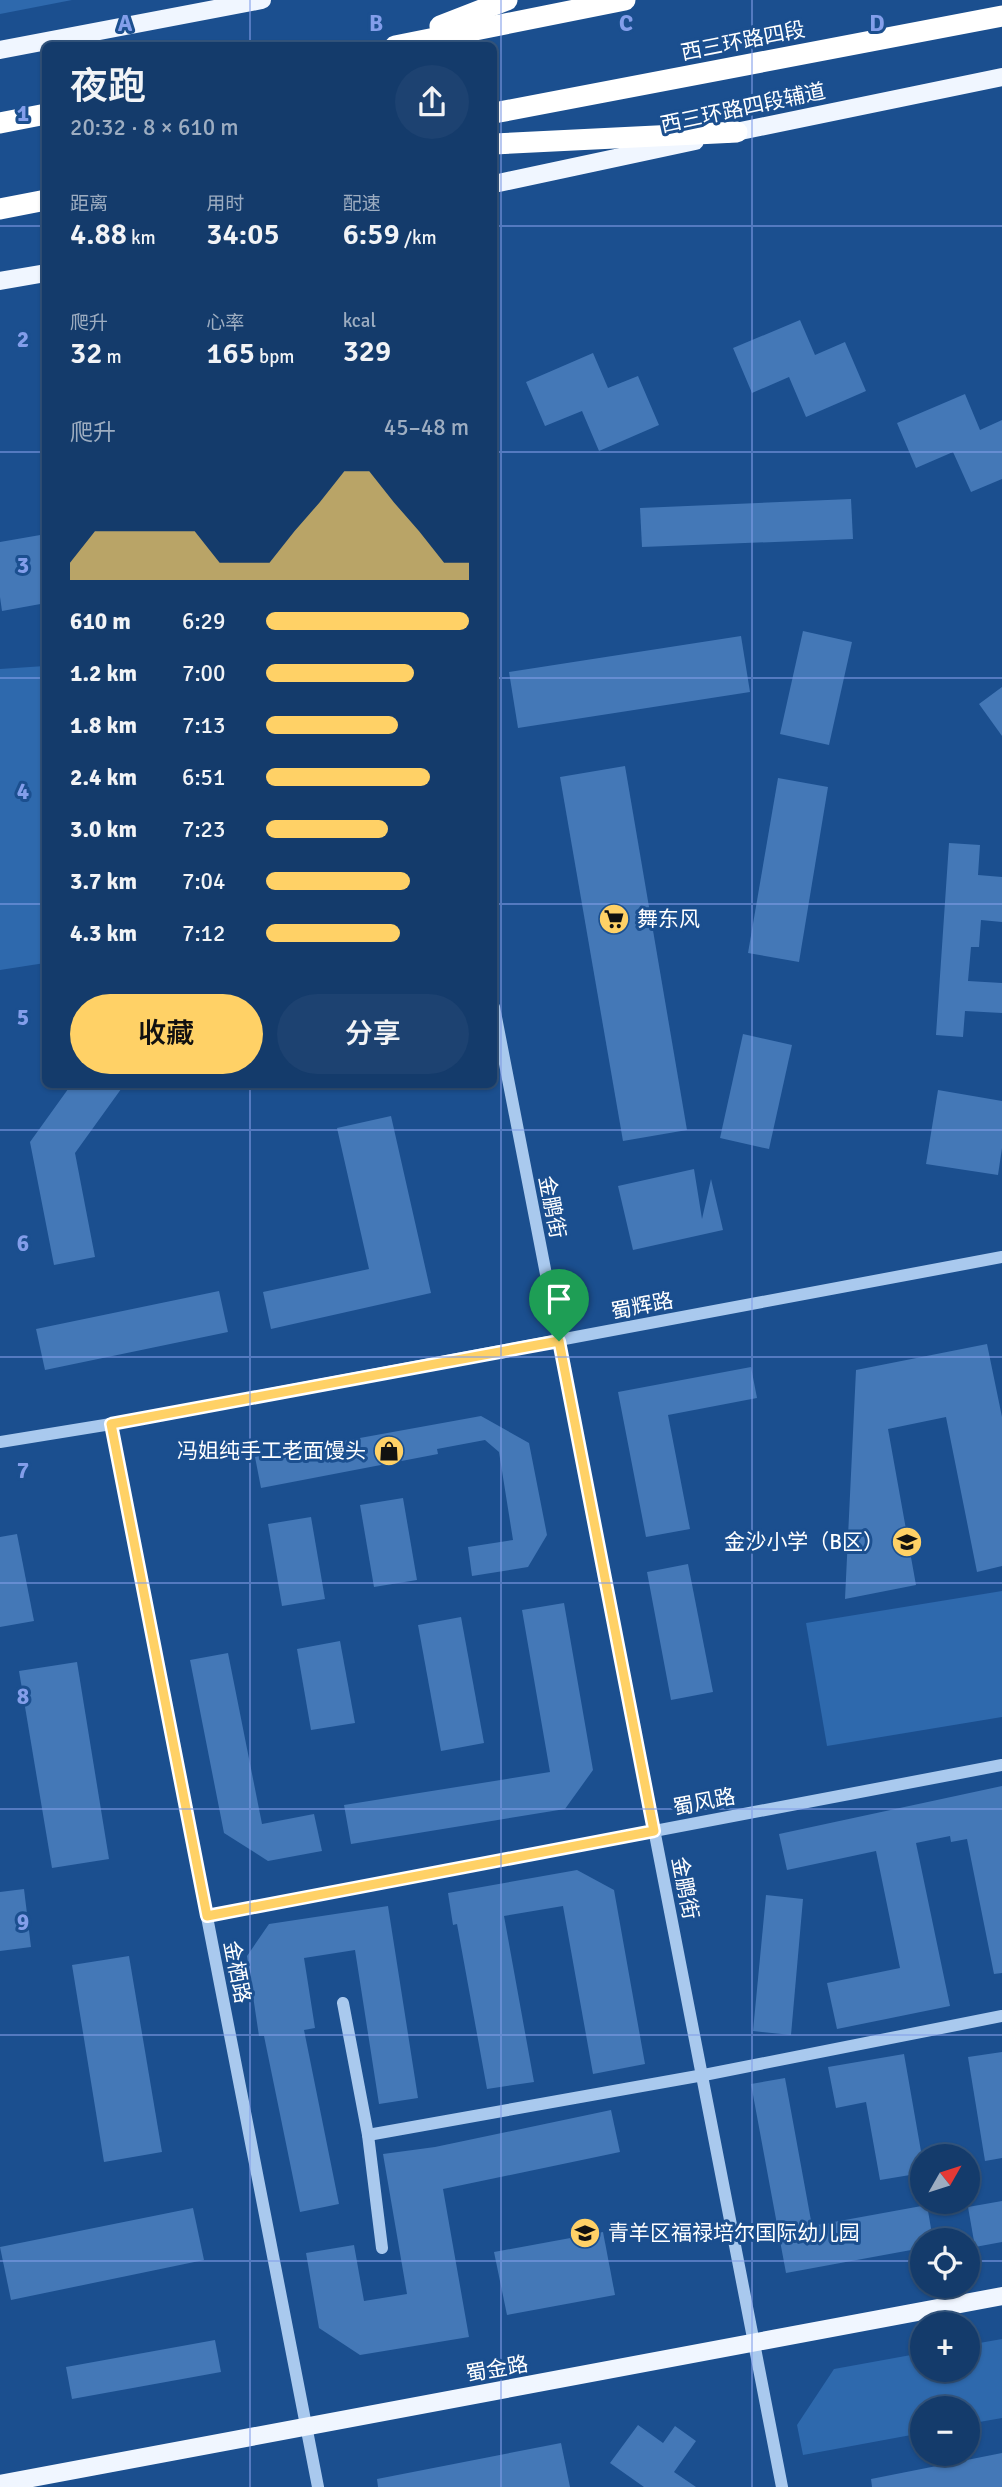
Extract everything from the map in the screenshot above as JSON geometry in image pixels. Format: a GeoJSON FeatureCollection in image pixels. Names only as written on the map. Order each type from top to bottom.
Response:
{"type":"FeatureCollection","features":[{"type":"Feature","properties":{"kind":"highway"},"geometry":{"type":"LineString","coordinates":[[404,42],[507,0]]}},
{"type":"Feature","properties":{"kind":"highway"},"geometry":{"type":"LineString","coordinates":[[414,42],[625,0]]}},
{"type":"Feature","properties":{"kind":"highway","name":"西三环路四段"},"geometry":{"type":"LineString","coordinates":[[497,112],[1002,16]]}},
{"type":"Feature","properties":{"kind":"highway"},"geometry":{"type":"LineString","coordinates":[[0,123],[42,115]]}},
{"type":"Feature","properties":{"kind":"highway"},"geometry":{"type":"LineString","coordinates":[[497,144],[737,132]]}},
{"type":"Feature","properties":{"kind":"highway"},"geometry":{"type":"LineString","coordinates":[[0,209],[42,201]]}},
{"type":"Feature","properties":{"kind":"main road"},"geometry":{"type":"LineString","coordinates":[[0,50],[262,0]]}},
{"type":"Feature","properties":{"kind":"main road","name":"西三环路四段辅道"},"geometry":{"type":"LineString","coordinates":[[497,183],[1002,77]]}},
{"type":"Feature","properties":{"kind":"main road"},"geometry":{"type":"LineString","coordinates":[[0,281],[42,273]]}},
{"type":"Feature","properties":{"kind":"main road","name":"蜀金路"},"geometry":{"type":"LineString","coordinates":[[0,2484],[1002,2296]]}},
{"type":"Feature","properties":{"kind":"street","name":"金鹏街"},"geometry":{"type":"LineString","coordinates":[[497,1022],[782,2487]]}},
{"type":"Feature","properties":{"kind":"street","name":"蜀辉路"},"geometry":{"type":"LineString","coordinates":[[0,1442],[111,1424],[1002,1257]]}},
{"type":"Feature","properties":{"kind":"street","name":"金栖路"},"geometry":{"type":"LineString","coordinates":[[111,1424],[318,2487]]}},
{"type":"Feature","properties":{"kind":"street","name":"蜀风路"},"geometry":{"type":"LineString","coordinates":[[207,1916],[1002,1765]]}},
{"type":"Feature","properties":{"kind":"street"},"geometry":{"type":"LineString","coordinates":[[343,2003],[368,2135],[382,2248]]}},
{"type":"Feature","properties":{"kind":"street"},"geometry":{"type":"LineString","coordinates":[[368,2135],[702,2075],[1002,2015]]}},
{"type":"Feature","properties":{"kind":"shaded area"},"geometry":{"type":"Polygon","coordinates":[[[0,0],[72,0],[0,14],[0,0]]]}},
{"type":"Feature","properties":{"kind":"shaded area"},"geometry":{"type":"Polygon","coordinates":[[[42,666],[42,963],[0,970],[0,669],[42,666]]]}},
{"type":"Feature","properties":{"kind":"shaded area"},"geometry":{"type":"Polygon","coordinates":[[[1002,1591],[1002,1717],[827,1746],[806,1623],[1002,1591]]]}},
{"type":"Feature","properties":{"kind":"shaded area"},"geometry":{"type":"Polygon","coordinates":[[[1002,2339],[1002,2418],[980,2422],[980,2396],[910,2396],[910,2435],[803,2455],[797,2425],[834,2369],[910,2355],[910,2382],[980,2382],[980,2343],[1002,2339]]]}},
{"type":"Feature","properties":{"kind":"building"},"geometry":{"type":"Polygon","coordinates":[[[800,320],[815,355],[845,342],[866,391],[806,417],[789,377],[752,393],[733,348],[800,320]]]}},
{"type":"Feature","properties":{"kind":"building"},"geometry":{"type":"Polygon","coordinates":[[[593,353],[608,388],[638,376],[659,425],[599,451],[582,411],[545,426],[526,382],[593,353]]]}},
{"type":"Feature","properties":{"kind":"building"},"geometry":{"type":"Polygon","coordinates":[[[965,394],[980,430],[1002,420],[1002,479],[971,492],[953,452],[916,468],[897,423],[965,394]]]}},
{"type":"Feature","properties":{"kind":"building"},"geometry":{"type":"Polygon","coordinates":[[[851,499],[853,539],[642,547],[640,508],[851,499]]]}},
{"type":"Feature","properties":{"kind":"building"},"geometry":{"type":"Polygon","coordinates":[[[42,535],[42,604],[2,611],[0,542],[42,535]]]}},
{"type":"Feature","properties":{"kind":"building"},"geometry":{"type":"Polygon","coordinates":[[[803,631],[852,642],[829,745],[780,734],[803,631]]]}},
{"type":"Feature","properties":{"kind":"building"},"geometry":{"type":"Polygon","coordinates":[[[741,636],[750,692],[518,728],[509,672],[741,636]]]}},
{"type":"Feature","properties":{"kind":"building"},"geometry":{"type":"Polygon","coordinates":[[[1002,687],[1002,736],[979,704],[1002,687]]]}},
{"type":"Feature","properties":{"kind":"building"},"geometry":{"type":"Polygon","coordinates":[[[625,766],[687,1130],[623,1141],[560,777],[625,766]]]}},
{"type":"Feature","properties":{"kind":"building"},"geometry":{"type":"Polygon","coordinates":[[[778,778],[828,787],[799,962],[748,953],[778,778]]]}},
{"type":"Feature","properties":{"kind":"building"},"geometry":{"type":"Polygon","coordinates":[[[949,843],[980,845],[978,875],[1002,877],[1002,922],[981,920],[979,947],[971,947],[968,981],[1002,983],[1002,1013],[965,1011],[963,1037],[936,1035],[949,843]]]}},
{"type":"Feature","properties":{"kind":"building"},"geometry":{"type":"Polygon","coordinates":[[[743,1034],[792,1045],[769,1149],[720,1138],[743,1034]]]}},
{"type":"Feature","properties":{"kind":"building"},"geometry":{"type":"Polygon","coordinates":[[[69,1088],[122,1088],[75,1153],[95,1257],[54,1265],[30,1142],[69,1088]]]}},
{"type":"Feature","properties":{"kind":"building"},"geometry":{"type":"Polygon","coordinates":[[[938,1090],[1002,1101],[1002,1148],[998,1175],[926,1164],[938,1090]]]}},
{"type":"Feature","properties":{"kind":"building"},"geometry":{"type":"Polygon","coordinates":[[[391,1116],[431,1293],[271,1329],[263,1292],[369,1269],[337,1128],[391,1116]]]}},
{"type":"Feature","properties":{"kind":"building"},"geometry":{"type":"Polygon","coordinates":[[[694,1169],[702,1219],[711,1179],[723,1230],[633,1250],[618,1186],[694,1169]]]}},
{"type":"Feature","properties":{"kind":"building"},"geometry":{"type":"Polygon","coordinates":[[[219,1291],[228,1332],[45,1370],[36,1329],[219,1291]]]}},
{"type":"Feature","properties":{"kind":"building"},"geometry":{"type":"Polygon","coordinates":[[[987,1344],[1002,1417],[1002,1566],[977,1572],[946,1417],[888,1429],[916,1585],[845,1599],[856,1370],[987,1344]]]}},
{"type":"Feature","properties":{"kind":"building"},"geometry":{"type":"Polygon","coordinates":[[[751,1367],[757,1398],[668,1415],[690,1529],[646,1537],[618,1392],[751,1367]]]}},
{"type":"Feature","properties":{"kind":"building"},"geometry":{"type":"Polygon","coordinates":[[[481,1416],[529,1443],[547,1535],[528,1567],[472,1576],[468,1547],[513,1540],[499,1452],[485,1440],[437,1449],[438,1454],[261,1488],[255,1457],[481,1416]]]}},
{"type":"Feature","properties":{"kind":"building"},"geometry":{"type":"Polygon","coordinates":[[[403,1498],[417,1580],[374,1587],[360,1505],[403,1498]]]}},
{"type":"Feature","properties":{"kind":"building"},"geometry":{"type":"Polygon","coordinates":[[[311,1517],[325,1599],[282,1606],[268,1524],[311,1517]]]}},
{"type":"Feature","properties":{"kind":"building"},"geometry":{"type":"Polygon","coordinates":[[[17,1534],[34,1621],[0,1627],[0,1537],[17,1534]]]}},
{"type":"Feature","properties":{"kind":"building"},"geometry":{"type":"Polygon","coordinates":[[[688,1564],[713,1692],[671,1700],[647,1572],[688,1564]]]}},
{"type":"Feature","properties":{"kind":"building"},"geometry":{"type":"Polygon","coordinates":[[[564,1603],[593,1770],[565,1809],[351,1844],[344,1805],[550,1772],[522,1610],[564,1603]]]}},
{"type":"Feature","properties":{"kind":"building"},"geometry":{"type":"Polygon","coordinates":[[[461,1617],[484,1743],[441,1751],[418,1625],[461,1617]]]}},
{"type":"Feature","properties":{"kind":"building"},"geometry":{"type":"Polygon","coordinates":[[[340,1641],[355,1723],[311,1730],[297,1649],[340,1641]]]}},
{"type":"Feature","properties":{"kind":"building"},"geometry":{"type":"Polygon","coordinates":[[[228,1653],[262,1824],[314,1814],[322,1851],[268,1861],[224,1833],[190,1660],[228,1653]]]}},
{"type":"Feature","properties":{"kind":"building"},"geometry":{"type":"Polygon","coordinates":[[[77,1662],[109,1859],[52,1868],[19,1671],[77,1662]]]}},
{"type":"Feature","properties":{"kind":"building"},"geometry":{"type":"Polygon","coordinates":[[[1002,1786],[1002,1973],[994,1974],[967,1839],[951,1842],[950,1836],[916,1843],[950,2006],[837,2029],[827,1983],[900,1968],[876,1851],[787,1870],[779,1834],[1002,1786]]]}},
{"type":"Feature","properties":{"kind":"building"},"geometry":{"type":"Polygon","coordinates":[[[577,1870],[614,1890],[645,2064],[593,2074],[563,1906],[504,1916],[534,2082],[487,2089],[457,1924],[453,1925],[448,1893],[577,1870]]]}},
{"type":"Feature","properties":{"kind":"building"},"geometry":{"type":"Polygon","coordinates":[[[24,1889],[31,1947],[0,1951],[0,1892],[24,1889]]]}},
{"type":"Feature","properties":{"kind":"building"},"geometry":{"type":"Polygon","coordinates":[[[766,1895],[803,1899],[791,2035],[753,2031],[766,1895]]]}},
{"type":"Feature","properties":{"kind":"building"},"geometry":{"type":"Polygon","coordinates":[[[388,1906],[418,2098],[379,2104],[355,1950],[304,1958],[315,2028],[304,2030],[339,2204],[300,2212],[264,2036],[259,2036],[247,1956],[269,1924],[388,1906]]]}},
{"type":"Feature","properties":{"kind":"building"},"geometry":{"type":"Polygon","coordinates":[[[129,1956],[162,2152],[104,2162],[72,1965],[129,1956]]]}},
{"type":"Feature","properties":{"kind":"building"},"geometry":{"type":"Polygon","coordinates":[[[1002,2052],[1002,2158],[985,2161],[968,2057],[1002,2052]]]}},
{"type":"Feature","properties":{"kind":"building"},"geometry":{"type":"Polygon","coordinates":[[[904,2054],[920,2144],[910,2144],[910,2175],[880,2180],[866,2102],[836,2108],[828,2067],[904,2054]]]}},
{"type":"Feature","properties":{"kind":"building"},"geometry":{"type":"Polygon","coordinates":[[[785,2078],[812,2226],[910,2208],[910,2214],[929,2214],[931,2228],[910,2228],[910,2250],[786,2273],[751,2084],[785,2078]]]}},
{"type":"Feature","properties":{"kind":"building"},"geometry":{"type":"Polygon","coordinates":[[[611,2110],[620,2152],[443,2189],[469,2337],[360,2355],[319,2328],[306,2253],[354,2245],[364,2301],[407,2294],[383,2154],[435,2147],[611,2110]]]}},
{"type":"Feature","properties":{"kind":"building"},"geometry":{"type":"Polygon","coordinates":[[[1002,2201],[1002,2242],[980,2246],[980,2228],[972,2228],[969,2214],[980,2214],[980,2205],[1002,2201]]]}},
{"type":"Feature","properties":{"kind":"building"},"geometry":{"type":"Polygon","coordinates":[[[193,2208],[204,2260],[11,2300],[0,2247],[193,2208]]]}},
{"type":"Feature","properties":{"kind":"building"},"geometry":{"type":"Polygon","coordinates":[[[603,2232],[615,2295],[507,2315],[494,2252],[603,2232]]]}},
{"type":"Feature","properties":{"kind":"building"},"geometry":{"type":"Polygon","coordinates":[[[215,2340],[221,2372],[72,2399],[66,2367],[215,2340]]]}},
{"type":"Feature","properties":{"kind":"building"},"geometry":{"type":"Polygon","coordinates":[[[638,2425],[663,2443],[675,2426],[696,2441],[674,2472],[696,2487],[644,2487],[610,2463],[638,2425]]]}},
{"type":"Feature","properties":{"kind":"building"},"geometry":{"type":"Polygon","coordinates":[[[561,2443],[570,2487],[378,2487],[377,2479],[561,2443]]]}},
{"type":"Feature","properties":{"kind":"building"},"geometry":{"type":"Polygon","coordinates":[[[1002,2453],[1002,2487],[872,2487],[871,2479],[936,2466],[980,2466],[980,2457],[1002,2453]]]}},
{"type":"Feature","properties":{"kind":"place","name":"舞东风"},"geometry":{"type":"Point","coordinates":[614,919]}},
{"type":"Feature","properties":{"kind":"place","name":"冯姐纯手工老面馒头"},"geometry":{"type":"Point","coordinates":[389,1451]}},
{"type":"Feature","properties":{"kind":"place","name":"金沙小学（B区）"},"geometry":{"type":"Point","coordinates":[907,1542]}},
{"type":"Feature","properties":{"kind":"place","name":"青羊区福禄培尔国际幼儿园"},"geometry":{"type":"Point","coordinates":[585,2233]}},
{"type":"Feature","properties":{"kind":"route"},"geometry":{"type":"LineString","coordinates":[[559,1341],[654,1831],[207,1916],[111,1424],[559,1341]]}}]}
